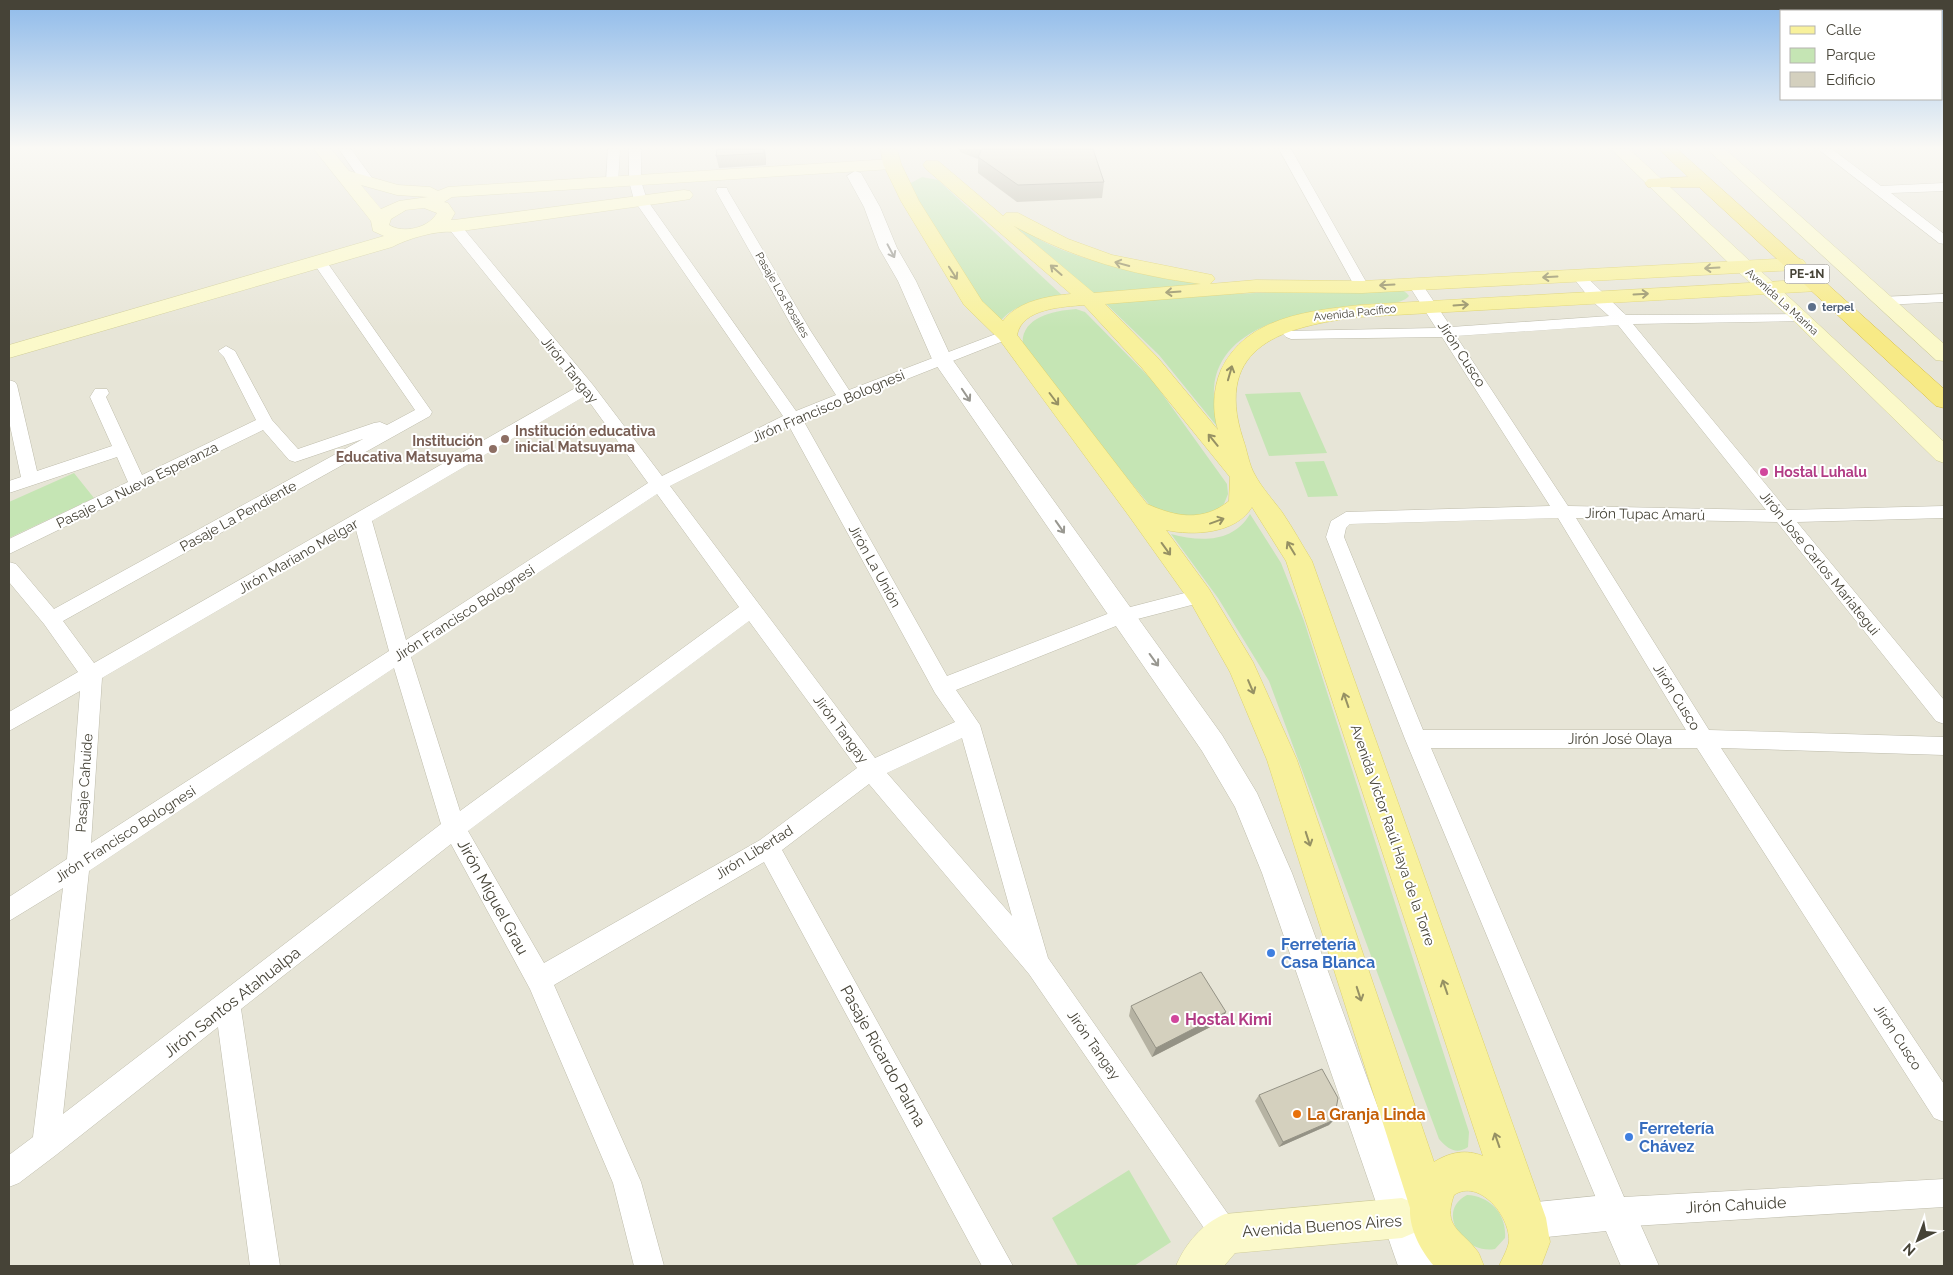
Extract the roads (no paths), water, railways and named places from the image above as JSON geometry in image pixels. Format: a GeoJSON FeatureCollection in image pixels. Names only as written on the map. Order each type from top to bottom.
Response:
{"type":"FeatureCollection","features":[{"type":"Feature","properties":{"kind":"highway","name":"PE-1N"},"geometry":{"type":"LineString","coordinates":[[1734,208],[1944,401]]}},
{"type":"Feature","properties":{"kind":"main road"},"geometry":{"type":"LineString","coordinates":[[370,208],[380,220],[380,227],[383,230],[400,235]]}},
{"type":"Feature","properties":{"kind":"main road"},"geometry":{"type":"LineString","coordinates":[[380,220],[388,212],[396,208]]}},
{"type":"Feature","properties":{"kind":"main road"},"geometry":{"type":"LineString","coordinates":[[441,208],[445,210],[446,225]]}},
{"type":"Feature","properties":{"kind":"main road"},"geometry":{"type":"LineString","coordinates":[[9,352],[385,243],[400,235],[446,225],[575,208]]}},
{"type":"Feature","properties":{"kind":"main road"},"geometry":{"type":"LineString","coordinates":[[925,208],[936,247],[974,305],[1006,335],[1138,510],[1200,596],[1243,670],[1282,760],[1435,1243]]}},
{"type":"Feature","properties":{"kind":"main road"},"geometry":{"type":"LineString","coordinates":[[985,208],[1089,299],[1150,363],[1244,478],[1241,505],[1230,516],[1214,523],[1195,526],[1174,524],[1154,519],[1138,510]]}},
{"type":"Feature","properties":{"kind":"main road"},"geometry":{"type":"LineString","coordinates":[[995,208],[1051,238],[1093,256],[1143,269],[1256,286]]}},
{"type":"Feature","properties":{"kind":"main road","name":"Avenida La Marina"},"geometry":{"type":"LineString","coordinates":[[1681,208],[1801,317],[1944,455]]}},
{"type":"Feature","properties":{"kind":"main road"},"geometry":{"type":"LineString","coordinates":[[1781,208],[1944,355]]}},
{"type":"Feature","properties":{"kind":"main road","name":"Avenida Pacífico"},"geometry":{"type":"LineString","coordinates":[[1006,335],[1013,322],[1030,309],[1046,303],[1089,299],[1256,286],[1415,284],[1796,264]]}},
{"type":"Feature","properties":{"kind":"main road","name":"Avenida Pacífico"},"geometry":{"type":"LineString","coordinates":[[1244,478],[1227,421],[1225,389],[1233,361],[1250,342],[1283,324],[1314,317],[1360,311],[1818,286]]}},
{"type":"Feature","properties":{"kind":"main road","name":"Avenida Victor Raúl Haya de la Torre"},"geometry":{"type":"LineString","coordinates":[[1244,478],[1274,520],[1299,561],[1527,1239]]}},
{"type":"Feature","properties":{"kind":"main road"},"geometry":{"type":"LineString","coordinates":[[1435,1243],[1432,1190],[1441,1178],[1455,1171],[1471,1170],[1489,1176],[1505,1187],[1527,1239]]}},
{"type":"Feature","properties":{"kind":"main road","name":"Avenida Buenos Aires"},"geometry":{"type":"LineString","coordinates":[[1198,1266],[1225,1234],[1435,1243]]}},
{"type":"Feature","properties":{"kind":"street","name":"Jirón La Unión"},"geometry":{"type":"LineString","coordinates":[[647,208],[793,418],[942,687],[969,725],[1038,965]]}},
{"type":"Feature","properties":{"kind":"street","name":"Pasaje Los Rosales"},"geometry":{"type":"LineString","coordinates":[[732,208],[802,330],[845,396]]}},
{"type":"Feature","properties":{"kind":"street"},"geometry":{"type":"LineString","coordinates":[[873,208],[888,248],[907,281],[942,359],[1212,742],[1247,802],[1435,1243]]}},
{"type":"Feature","properties":{"kind":"street"},"geometry":{"type":"LineString","coordinates":[[1318,208],[1362,286]]}},
{"type":"Feature","properties":{"kind":"street"},"geometry":{"type":"LineString","coordinates":[[1904,208],[1943,238]]}},
{"type":"Feature","properties":{"kind":"street","name":"Jirón Tangay"},"geometry":{"type":"LineString","coordinates":[[446,225],[456,231],[587,388],[871,770],[1038,965],[1225,1234]]}},
{"type":"Feature","properties":{"kind":"street"},"geometry":{"type":"LineString","coordinates":[[226,351],[230,354],[265,422],[296,456],[424,412],[319,261]]}},
{"type":"Feature","properties":{"kind":"street","name":"Jirón Jose Carlos Mariategui"},"geometry":{"type":"LineString","coordinates":[[1578,275],[1596,297],[1622,320],[1944,715]]}},
{"type":"Feature","properties":{"kind":"street","name":"Jirón Cusco"},"geometry":{"type":"LineString","coordinates":[[1415,284],[1448,332],[1563,512],[1703,739],[1944,1108]]}},
{"type":"Feature","properties":{"kind":"street"},"geometry":{"type":"LineString","coordinates":[[1883,301],[1944,298]]}},
{"type":"Feature","properties":{"kind":"street"},"geometry":{"type":"LineString","coordinates":[[1291,334],[1448,332],[1622,320],[1801,317]]}},
{"type":"Feature","properties":{"kind":"street","name":"Jirón Francisco Bolognesi"},"geometry":{"type":"LineString","coordinates":[[9,910],[658,485],[793,418],[845,396],[1006,335]]}},
{"type":"Feature","properties":{"kind":"street"},"geometry":{"type":"LineString","coordinates":[[9,385],[12,415],[30,480]]}},
{"type":"Feature","properties":{"kind":"street","name":"Jirón Mariano Melgar"},"geometry":{"type":"LineString","coordinates":[[9,722],[587,388]]}},
{"type":"Feature","properties":{"kind":"street"},"geometry":{"type":"LineString","coordinates":[[101,393],[98,397],[138,484]]}},
{"type":"Feature","properties":{"kind":"street","name":"Pasaje La Pendiente"},"geometry":{"type":"LineString","coordinates":[[51,619],[424,412]]}},
{"type":"Feature","properties":{"kind":"street","name":"Pasaje La Nueva Esperanza"},"geometry":{"type":"LineString","coordinates":[[9,547],[265,422]]}},
{"type":"Feature","properties":{"kind":"street"},"geometry":{"type":"LineString","coordinates":[[9,487],[122,449]]}},
{"type":"Feature","properties":{"kind":"street","name":"Jirón Tupac Amarú"},"geometry":{"type":"LineString","coordinates":[[1416,739],[1335,537],[1337,525],[1346,518],[1563,512],[1780,516],[1944,512]]}},
{"type":"Feature","properties":{"kind":"street","name":"Jirón Miguel Grau"},"geometry":{"type":"LineString","coordinates":[[362,519],[400,655],[454,828],[539,980],[627,1182],[648,1266]]}},
{"type":"Feature","properties":{"kind":"street"},"geometry":{"type":"LineString","coordinates":[[9,569],[51,619],[92,675]]}},
{"type":"Feature","properties":{"kind":"street"},"geometry":{"type":"LineString","coordinates":[[942,687],[1122,616],[1200,596]]}},
{"type":"Feature","properties":{"kind":"street","name":"Jirón Santos Atahualpa"},"geometry":{"type":"LineString","coordinates":[[9,1173],[228,1006],[454,828],[751,609]]}},
{"type":"Feature","properties":{"kind":"street","name":"Pasaje Cahuide"},"geometry":{"type":"LineString","coordinates":[[46,1145],[78,864],[92,675]]}},
{"type":"Feature","properties":{"kind":"street","name":"Jirón Libertad"},"geometry":{"type":"LineString","coordinates":[[539,980],[768,846],[871,770],[969,725]]}},
{"type":"Feature","properties":{"kind":"street"},"geometry":{"type":"LineString","coordinates":[[1416,739],[1640,1266]]}},
{"type":"Feature","properties":{"kind":"street","name":"Jirón José Olaya"},"geometry":{"type":"LineString","coordinates":[[1416,739],[1703,739],[1944,746]]}},
{"type":"Feature","properties":{"kind":"street","name":"Pasaje Ricardo Palma"},"geometry":{"type":"LineString","coordinates":[[768,846],[998,1266]]}},
{"type":"Feature","properties":{"kind":"street"},"geometry":{"type":"LineString","coordinates":[[228,1006],[265,1266]]}},
{"type":"Feature","properties":{"kind":"street","name":"Jirón Cahuide"},"geometry":{"type":"LineString","coordinates":[[1527,1239],[1616,1212],[1944,1193]]}},
{"type":"Feature","properties":{"kind":"place","name":"terpel"},"geometry":{"type":"Point","coordinates":[1812,307]}},
{"type":"Feature","properties":{"kind":"place","name":"Institución educativa inicial Matsuyama"},"geometry":{"type":"Point","coordinates":[505,439]}},
{"type":"Feature","properties":{"kind":"place","name":"Institución Educativa Matsuyama"},"geometry":{"type":"Point","coordinates":[493,449]}},
{"type":"Feature","properties":{"kind":"place","name":"Hostal Luhalu"},"geometry":{"type":"Point","coordinates":[1764,472]}},
{"type":"Feature","properties":{"kind":"place","name":"Ferretería Casa Blanca"},"geometry":{"type":"Point","coordinates":[1271,953]}},
{"type":"Feature","properties":{"kind":"place","name":"Hostal Kimi"},"geometry":{"type":"Point","coordinates":[1175,1019]}},
{"type":"Feature","properties":{"kind":"place","name":"La Granja Linda"},"geometry":{"type":"Point","coordinates":[1297,1114]}},
{"type":"Feature","properties":{"kind":"place","name":"Ferretería Chávez"},"geometry":{"type":"Point","coordinates":[1629,1137]}}]}
